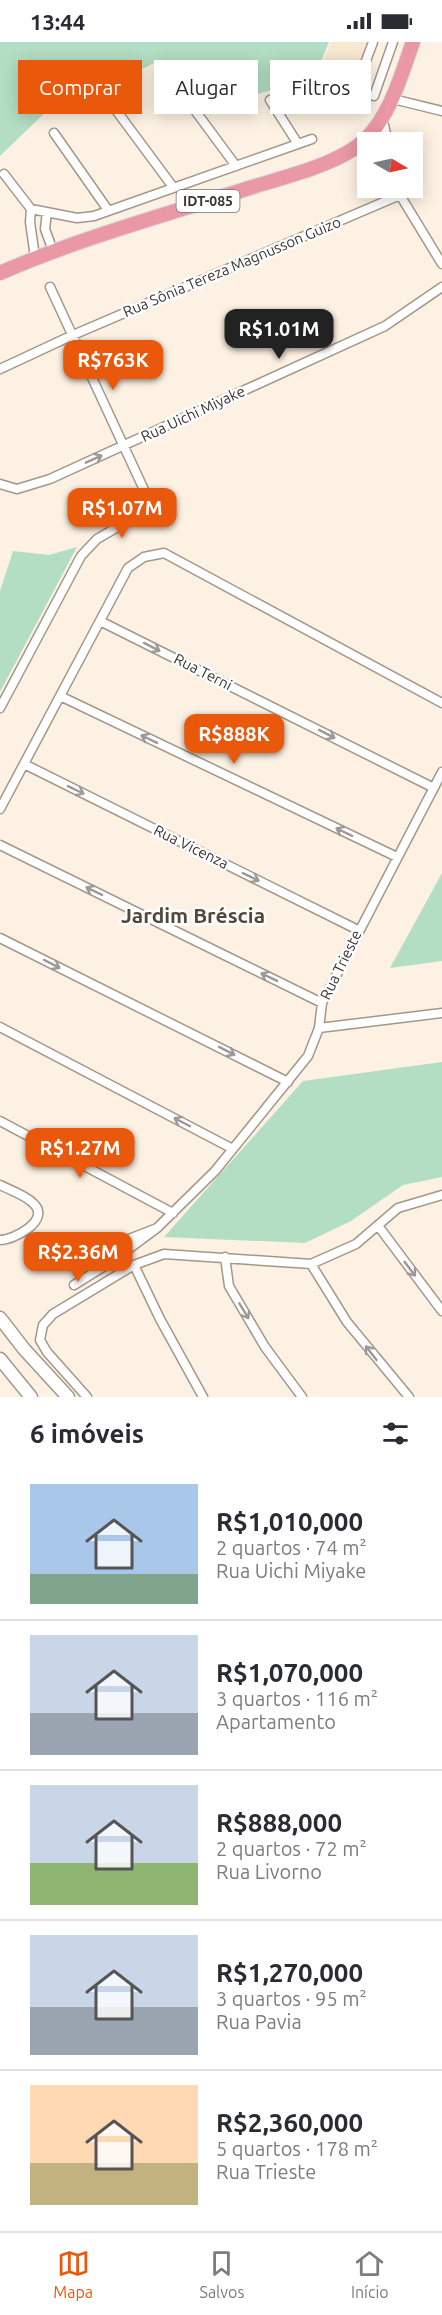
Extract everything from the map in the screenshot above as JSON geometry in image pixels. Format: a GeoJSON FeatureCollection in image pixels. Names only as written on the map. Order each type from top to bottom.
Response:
{"type":"FeatureCollection","features":[{"type":"Feature","properties":{"kind":"main road","name":"IDT-085"},"geometry":{"type":"LineString","coordinates":[[393,98],[405,42]]}},
{"type":"Feature","properties":{"kind":"main road","name":"IDT-085"},"geometry":{"type":"LineString","coordinates":[[0,273],[53,250],[333,159],[365,139],[382,117],[393,98],[414,42]]}},
{"type":"Feature","properties":{"kind":"main road"},"geometry":{"type":"LineString","coordinates":[[2,1323],[68,1397]]}},
{"type":"Feature","properties":{"kind":"main road"},"geometry":{"type":"LineString","coordinates":[[0,1359],[31,1397]]}},
{"type":"Feature","properties":{"kind":"street"},"geometry":{"type":"LineString","coordinates":[[366,60],[373,42]]}},
{"type":"Feature","properties":{"kind":"street"},"geometry":{"type":"LineString","coordinates":[[374,96],[393,42]]}},
{"type":"Feature","properties":{"kind":"street"},"geometry":{"type":"LineString","coordinates":[[393,98],[442,111]]}},
{"type":"Feature","properties":{"kind":"street"},"geometry":{"type":"LineString","coordinates":[[119,114],[173,187]]}},
{"type":"Feature","properties":{"kind":"street"},"geometry":{"type":"LineString","coordinates":[[198,114],[236,166]]}},
{"type":"Feature","properties":{"kind":"street"},"geometry":{"type":"LineString","coordinates":[[279,114],[298,144]]}},
{"type":"Feature","properties":{"kind":"street"},"geometry":{"type":"LineString","coordinates":[[382,117],[386,132]]}},
{"type":"Feature","properties":{"kind":"street"},"geometry":{"type":"LineString","coordinates":[[54,133],[108,210]]}},
{"type":"Feature","properties":{"kind":"street"},"geometry":{"type":"LineString","coordinates":[[31,209],[77,218],[94,216],[312,139]]}},
{"type":"Feature","properties":{"kind":"street"},"geometry":{"type":"LineString","coordinates":[[4,174],[31,209],[31,231],[35,257]]}},
{"type":"Feature","properties":{"kind":"street","name":"Rua Sônia Tereza Magnusson Guizo"},"geometry":{"type":"LineString","coordinates":[[0,369],[383,198]]}},
{"type":"Feature","properties":{"kind":"street"},"geometry":{"type":"LineString","coordinates":[[403,198],[442,264]]}},
{"type":"Feature","properties":{"kind":"street"},"geometry":{"type":"LineString","coordinates":[[47,212],[45,229],[53,250]]}},
{"type":"Feature","properties":{"kind":"street"},"geometry":{"type":"LineString","coordinates":[[0,708],[81,556],[97,539],[152,507],[50,287]]}},
{"type":"Feature","properties":{"kind":"street","name":"Rua Uichi Miyake"},"geometry":{"type":"LineString","coordinates":[[0,484],[17,489],[50,479],[385,326],[442,287]]}},
{"type":"Feature","properties":{"kind":"street"},"geometry":{"type":"LineString","coordinates":[[0,809],[128,568],[144,557],[164,553],[442,703]]}},
{"type":"Feature","properties":{"kind":"street","name":"Rua Terni"},"geometry":{"type":"LineString","coordinates":[[100,621],[434,788]]}},
{"type":"Feature","properties":{"kind":"street"},"geometry":{"type":"LineString","coordinates":[[60,696],[396,857]]}},
{"type":"Feature","properties":{"kind":"street","name":"Rua Vicenza"},"geometry":{"type":"LineString","coordinates":[[24,764],[358,930]]}},
{"type":"Feature","properties":{"kind":"street","name":"Rua Trieste"},"geometry":{"type":"LineString","coordinates":[[74,1285],[158,1228],[215,1171],[308,1056],[319,1028],[322,1003],[442,772]]}},
{"type":"Feature","properties":{"kind":"street"},"geometry":{"type":"LineString","coordinates":[[0,845],[322,1003]]}},
{"type":"Feature","properties":{"kind":"street"},"geometry":{"type":"LineString","coordinates":[[0,938],[288,1082]]}},
{"type":"Feature","properties":{"kind":"street"},"geometry":{"type":"LineString","coordinates":[[319,1028],[442,1013]]}},
{"type":"Feature","properties":{"kind":"street"},"geometry":{"type":"LineString","coordinates":[[0,1027],[233,1149]]}},
{"type":"Feature","properties":{"kind":"street"},"geometry":{"type":"LineString","coordinates":[[0,1121],[173,1213]]}},
{"type":"Feature","properties":{"kind":"street"},"geometry":{"type":"LineString","coordinates":[[0,1185],[34,1203],[38,1210],[38,1218],[34,1225],[9,1239],[0,1240]]}},
{"type":"Feature","properties":{"kind":"street"},"geometry":{"type":"LineString","coordinates":[[87,1397],[47,1352],[40,1340],[43,1325],[54,1314],[134,1265],[164,1254],[311,1264],[356,1244],[380,1227],[398,1208],[442,1195]]}},
{"type":"Feature","properties":{"kind":"street"},"geometry":{"type":"LineString","coordinates":[[380,1227],[442,1311]]}},
{"type":"Feature","properties":{"kind":"street","name":"Rua Trieste"},"geometry":{"type":"LineString","coordinates":[[62,1264],[85,1251],[116,1244],[158,1228]]}},
{"type":"Feature","properties":{"kind":"street"},"geometry":{"type":"LineString","coordinates":[[225,1257],[229,1286],[265,1347],[302,1397]]}},
{"type":"Feature","properties":{"kind":"street"},"geometry":{"type":"LineString","coordinates":[[311,1264],[347,1322],[409,1397]]}},
{"type":"Feature","properties":{"kind":"street"},"geometry":{"type":"LineString","coordinates":[[134,1265],[160,1319],[203,1397]]}},
{"type":"Feature","properties":{"kind":"shaded area"},"geometry":{"type":"Polygon","coordinates":[[[331,42],[367,42],[361,60],[324,60],[331,42]]]}},
{"type":"Feature","properties":{"kind":"green space"},"geometry":{"type":"Polygon","coordinates":[[[0,42],[329,42],[321,60],[270,60],[270,91],[258,94],[258,60],[154,60],[154,63],[142,69],[142,60],[18,60],[18,114],[44,114],[0,156],[0,42]]]}},
{"type":"Feature","properties":{"kind":"green space"},"geometry":{"type":"Polygon","coordinates":[[[77,547],[0,692],[0,591],[13,551],[49,555],[77,547]]]}},
{"type":"Feature","properties":{"kind":"green space"},"geometry":{"type":"Polygon","coordinates":[[[442,873],[442,961],[390,968],[442,873]]]}},
{"type":"Feature","properties":{"kind":"green space"},"geometry":{"type":"Polygon","coordinates":[[[442,1062],[442,1177],[403,1185],[351,1221],[305,1243],[164,1237],[303,1081],[442,1062]]]}},
{"type":"Feature","properties":{"kind":"district","name":"Jardim Bréscia"},"geometry":{"type":"Point","coordinates":[193,916]}}]}
